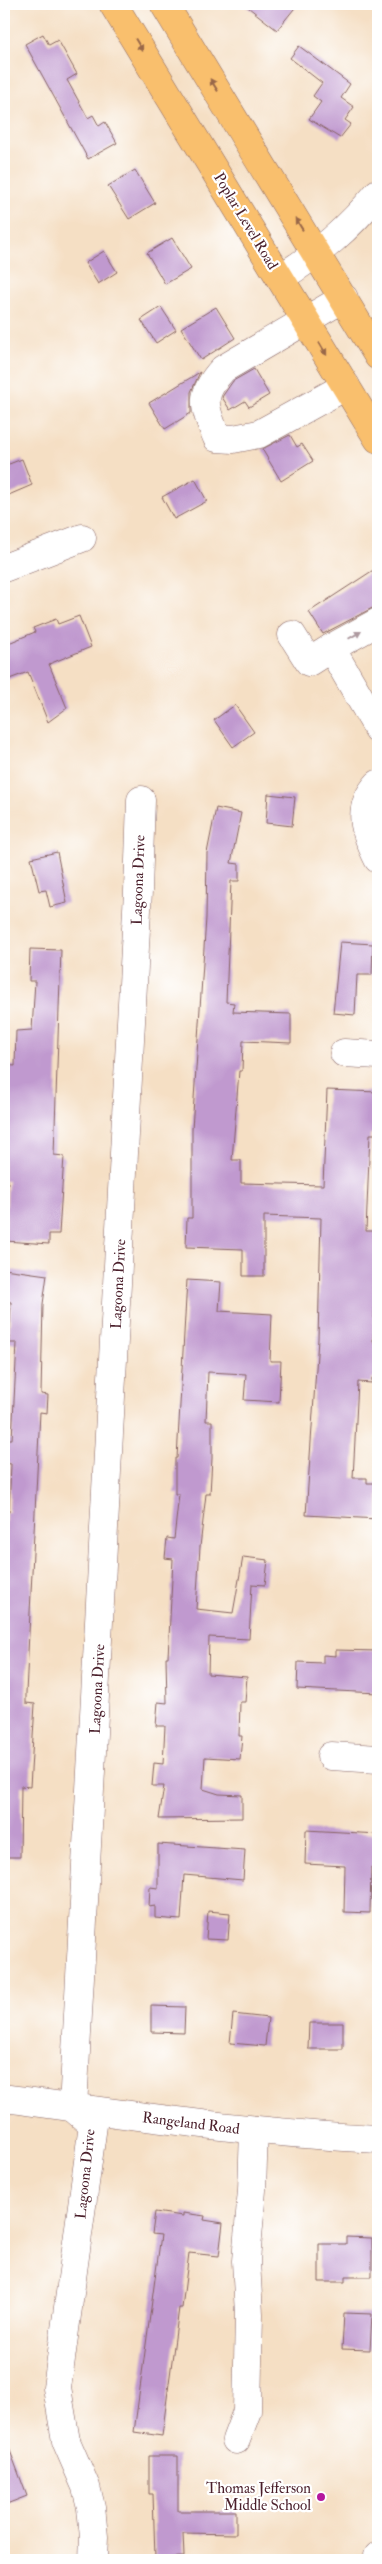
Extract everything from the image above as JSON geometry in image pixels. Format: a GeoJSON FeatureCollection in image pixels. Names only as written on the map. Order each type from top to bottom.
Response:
{"type":"FeatureCollection","features":[{"type":"Feature","properties":{"kind":"main road","name":"Poplar Level Road"},"geometry":{"type":"LineString","coordinates":[[113,4],[378,439]]}},
{"type":"Feature","properties":{"kind":"main road"},"geometry":{"type":"LineString","coordinates":[[164,4],[318,254],[378,356]]}},
{"type":"Feature","properties":{"kind":"street"},"geometry":{"type":"LineString","coordinates":[[280,278],[318,254],[358,218],[378,194]]}},
{"type":"Feature","properties":{"kind":"street"},"geometry":{"type":"LineString","coordinates":[[344,298],[307,322],[223,369],[209,384],[205,408],[217,438],[233,439],[259,434],[346,386]]}},
{"type":"Feature","properties":{"kind":"street"},"geometry":{"type":"LineString","coordinates":[[4,568],[82,538]]}},
{"type":"Feature","properties":{"kind":"street"},"geometry":{"type":"LineString","coordinates":[[292,636],[309,662],[378,622]]}},
{"type":"Feature","properties":{"kind":"street"},"geometry":{"type":"LineString","coordinates":[[332,648],[368,688],[378,729]]}},
{"type":"Feature","properties":{"kind":"street"},"geometry":{"type":"LineString","coordinates":[[378,784],[365,809],[364,831],[378,858]]}},
{"type":"Feature","properties":{"kind":"street","name":"Lagoona Drive"},"geometry":{"type":"LineString","coordinates":[[93,2560],[94,2537],[91,2507],[86,2487],[66,2441],[57,2388],[93,2125],[73,2108],[138,901],[141,800]]}},
{"type":"Feature","properties":{"kind":"street"},"geometry":{"type":"LineString","coordinates":[[344,1053],[378,1055]]}},
{"type":"Feature","properties":{"kind":"street"},"geometry":{"type":"LineString","coordinates":[[331,1756],[378,1759]]}},
{"type":"Feature","properties":{"kind":"street","name":"Rangeland Road"},"geometry":{"type":"LineString","coordinates":[[4,2098],[254,2130],[378,2139]]}},
{"type":"Feature","properties":{"kind":"street"},"geometry":{"type":"LineString","coordinates":[[236,2440],[246,2411],[249,2314],[246,2261],[252,2190],[254,2130]]}},
{"type":"Feature","properties":{"kind":"street"},"geometry":{"type":"LineString","coordinates":[[377,2560],[378,2556]]}},
{"type":"Feature","properties":{"kind":"building"},"geometry":{"type":"Polygon","coordinates":[[[244,4],[298,4],[277,30],[244,4]]]}},
{"type":"Feature","properties":{"kind":"building"},"geometry":{"type":"Polygon","coordinates":[[[43,34],[49,45],[58,40],[77,74],[67,80],[88,118],[93,115],[99,126],[105,122],[117,143],[88,159],[25,44],[43,34]]]}},
{"type":"Feature","properties":{"kind":"building"},"geometry":{"type":"Polygon","coordinates":[[[299,46],[350,84],[341,98],[354,107],[345,120],[351,124],[340,138],[309,119],[321,102],[313,96],[322,83],[290,58],[299,46]]]}},
{"type":"Feature","properties":{"kind":"building"},"geometry":{"type":"Polygon","coordinates":[[[135,170],[155,203],[129,219],[108,186],[135,170]]]}},
{"type":"Feature","properties":{"kind":"building"},"geometry":{"type":"Polygon","coordinates":[[[172,238],[191,269],[165,284],[147,253],[172,238]]]}},
{"type":"Feature","properties":{"kind":"building"},"geometry":{"type":"Polygon","coordinates":[[[104,251],[117,272],[98,284],[85,263],[104,251]]]}},
{"type":"Feature","properties":{"kind":"building"},"geometry":{"type":"Polygon","coordinates":[[[161,307],[176,330],[156,343],[141,320],[161,307]]]}},
{"type":"Feature","properties":{"kind":"building"},"geometry":{"type":"Polygon","coordinates":[[[216,307],[235,338],[201,360],[181,328],[216,307]]]}},
{"type":"Feature","properties":{"kind":"building"},"geometry":{"type":"Polygon","coordinates":[[[254,369],[269,395],[249,407],[245,401],[230,410],[222,397],[233,381],[254,369]]]}},
{"type":"Feature","properties":{"kind":"building"},"geometry":{"type":"Polygon","coordinates":[[[200,372],[191,392],[191,413],[165,429],[149,403],[200,372]]]}},
{"type":"Feature","properties":{"kind":"building"},"geometry":{"type":"Polygon","coordinates":[[[290,435],[297,447],[302,444],[313,461],[281,481],[262,449],[290,435]]]}},
{"type":"Feature","properties":{"kind":"building"},"geometry":{"type":"Polygon","coordinates":[[[22,459],[32,485],[4,497],[4,466],[22,459]]]}},
{"type":"Feature","properties":{"kind":"building"},"geometry":{"type":"Polygon","coordinates":[[[195,479],[207,501],[174,519],[162,497],[195,479]]]}},
{"type":"Feature","properties":{"kind":"building"},"geometry":{"type":"Polygon","coordinates":[[[378,567],[378,605],[323,634],[309,612],[378,567]]]}},
{"type":"Feature","properties":{"kind":"building"},"geometry":{"type":"Polygon","coordinates":[[[79,616],[91,647],[49,664],[67,708],[48,722],[28,672],[4,681],[4,645],[35,632],[33,628],[56,619],[58,624],[79,616]]]}},
{"type":"Feature","properties":{"kind":"building"},"geometry":{"type":"Polygon","coordinates":[[[235,705],[254,732],[233,747],[214,720],[235,705]]]}},
{"type":"Feature","properties":{"kind":"building"},"geometry":{"type":"Polygon","coordinates":[[[268,794],[295,797],[292,826],[266,823],[268,794]]]}},
{"type":"Feature","properties":{"kind":"building"},"geometry":{"type":"Polygon","coordinates":[[[216,808],[241,813],[231,863],[239,864],[239,881],[231,881],[226,1002],[234,1003],[233,1012],[291,1014],[291,1043],[243,1041],[242,1071],[239,1071],[232,1160],[241,1160],[241,1183],[323,1185],[327,1090],[378,1092],[378,1134],[370,1134],[366,1231],[378,1231],[378,1272],[376,1272],[373,1342],[378,1342],[378,1378],[372,1378],[372,1383],[358,1382],[353,1478],[367,1478],[367,1483],[378,1483],[378,1519],[306,1515],[318,1339],[321,1218],[264,1216],[264,1276],[243,1276],[243,1249],[186,1247],[187,1218],[192,1218],[192,1129],[206,918],[207,853],[216,808]]]}},
{"type":"Feature","properties":{"kind":"building"},"geometry":{"type":"Polygon","coordinates":[[[57,852],[67,903],[50,907],[46,890],[39,891],[31,858],[57,852]]]}},
{"type":"Feature","properties":{"kind":"building"},"geometry":{"type":"Polygon","coordinates":[[[340,942],[373,944],[372,975],[357,975],[355,1015],[333,1013],[340,942]]]}},
{"type":"Feature","properties":{"kind":"building"},"geometry":{"type":"Polygon","coordinates":[[[30,949],[61,950],[54,1155],[64,1156],[59,1234],[49,1234],[49,1244],[5,1241],[8,1181],[4,1181],[4,1065],[15,1066],[16,1031],[32,1030],[35,981],[29,981],[30,949]]]}},
{"type":"Feature","properties":{"kind":"building"},"geometry":{"type":"Polygon","coordinates":[[[4,1269],[47,1275],[43,1304],[41,1394],[48,1395],[47,1413],[40,1412],[26,1693],[26,1703],[35,1704],[30,1787],[21,1786],[20,1857],[4,1857],[4,1571],[6,1512],[9,1512],[11,1464],[4,1463],[4,1439],[12,1439],[17,1343],[9,1343],[11,1302],[5,1301],[4,1269]]]}},
{"type":"Feature","properties":{"kind":"building"},"geometry":{"type":"Polygon","coordinates":[[[187,1280],[221,1282],[219,1311],[272,1314],[270,1361],[281,1361],[279,1402],[244,1400],[246,1374],[208,1372],[206,1421],[212,1421],[212,1458],[210,1494],[206,1494],[200,1547],[196,1609],[233,1613],[243,1557],[268,1560],[265,1585],[252,1584],[249,1639],[209,1637],[208,1674],[247,1677],[245,1702],[240,1702],[239,1736],[242,1736],[240,1759],[205,1757],[203,1789],[219,1794],[242,1795],[242,1818],[159,1819],[164,1786],[152,1786],[154,1763],[163,1764],[165,1726],[156,1726],[158,1702],[167,1703],[166,1657],[168,1657],[173,1559],[165,1558],[167,1538],[174,1539],[179,1494],[175,1494],[175,1458],[177,1458],[187,1280]]]}},
{"type":"Feature","properties":{"kind":"building"},"geometry":{"type":"Polygon","coordinates":[[[336,1650],[378,1651],[378,1693],[297,1689],[298,1662],[323,1663],[323,1655],[336,1656],[336,1650]]]}},
{"type":"Feature","properties":{"kind":"building"},"geometry":{"type":"Polygon","coordinates":[[[306,1830],[378,1834],[378,1867],[371,1867],[370,1913],[344,1912],[345,1866],[305,1864],[306,1830]]]}},
{"type":"Feature","properties":{"kind":"building"},"geometry":{"type":"Polygon","coordinates":[[[158,1844],[245,1850],[243,1880],[184,1875],[181,1920],[155,1918],[155,1906],[149,1907],[150,1887],[158,1888],[158,1844]]]}},
{"type":"Feature","properties":{"kind":"building"},"geometry":{"type":"Polygon","coordinates":[[[208,1911],[230,1913],[228,1940],[206,1939],[208,1911]]]}},
{"type":"Feature","properties":{"kind":"building"},"geometry":{"type":"Polygon","coordinates":[[[151,2006],[185,2007],[184,2033],[151,2032],[151,2006]]]}},
{"type":"Feature","properties":{"kind":"building"},"geometry":{"type":"Polygon","coordinates":[[[233,2014],[268,2018],[265,2046],[230,2043],[233,2014]]]}},
{"type":"Feature","properties":{"kind":"building"},"geometry":{"type":"Polygon","coordinates":[[[309,2023],[343,2023],[343,2049],[308,2049],[309,2023]]]}},
{"type":"Feature","properties":{"kind":"building"},"geometry":{"type":"Polygon","coordinates":[[[155,2212],[183,2216],[183,2213],[205,2216],[204,2220],[223,2223],[219,2256],[189,2253],[182,2308],[179,2308],[162,2436],[134,2432],[161,2235],[152,2234],[155,2212]]]}},
{"type":"Feature","properties":{"kind":"building"},"geometry":{"type":"Polygon","coordinates":[[[346,2237],[372,2238],[372,2277],[345,2277],[345,2282],[319,2282],[319,2244],[346,2244],[346,2237]]]}},
{"type":"Feature","properties":{"kind":"building"},"geometry":{"type":"Polygon","coordinates":[[[344,2313],[372,2314],[370,2350],[342,2349],[344,2313]]]}},
{"type":"Feature","properties":{"kind":"building"},"geometry":{"type":"Polygon","coordinates":[[[4,2440],[6,2440],[27,2496],[4,2505],[4,2440]]]}},
{"type":"Feature","properties":{"kind":"building"},"geometry":{"type":"Polygon","coordinates":[[[149,2456],[178,2456],[178,2511],[236,2511],[236,2534],[183,2533],[184,2557],[155,2558],[153,2494],[149,2494],[149,2456]]]}},
{"type":"Feature","properties":{"kind":"place","name":"Thomas Jefferson Middle School"},"geometry":{"type":"Point","coordinates":[321,2497]}}]}
